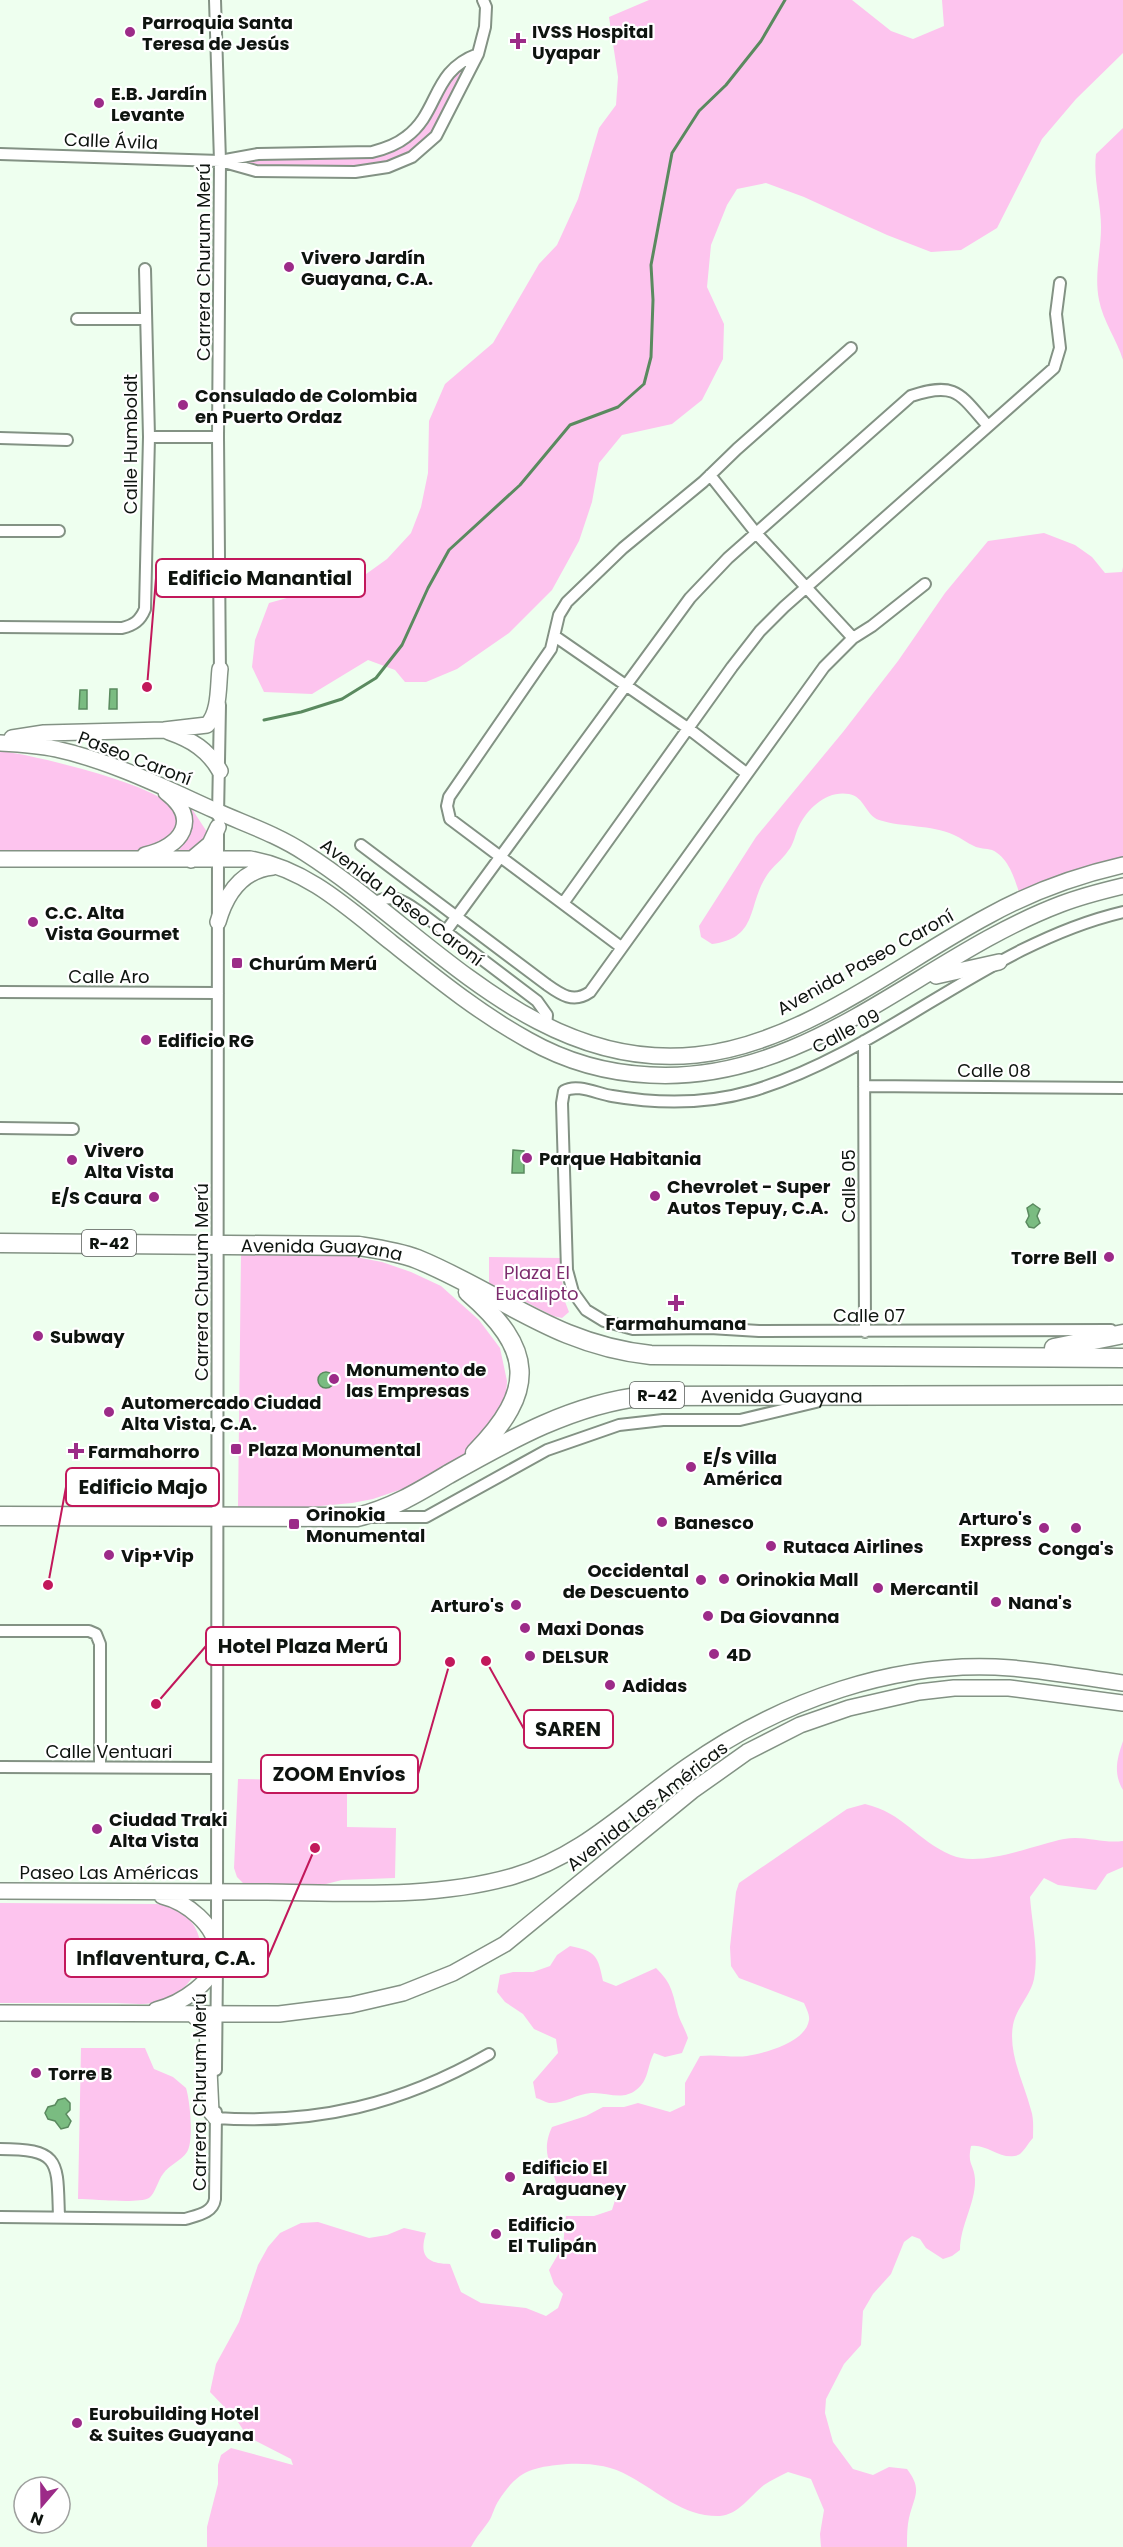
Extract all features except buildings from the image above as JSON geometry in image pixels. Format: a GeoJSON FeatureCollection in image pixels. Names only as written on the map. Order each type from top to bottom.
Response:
{"type":"FeatureCollection","features":[{"type":"Feature","properties":{"kind":"main road","name":"R-42"},"geometry":{"type":"LineString","coordinates":[[0,1243],[218,1244]]}},
{"type":"Feature","properties":{"kind":"main road","name":"Avenida Guayana"},"geometry":{"type":"LineString","coordinates":[[218,1244],[359,1246],[417,1259],[555,1330],[602,1347],[626,1352],[758,1357],[1123,1358]]}},
{"type":"Feature","properties":{"kind":"main road"},"geometry":{"type":"LineString","coordinates":[[448,1475],[475,1454],[502,1425],[516,1397],[520,1372],[514,1343],[506,1331],[492,1314],[449,1275]]}},
{"type":"Feature","properties":{"kind":"main road"},"geometry":{"type":"LineString","coordinates":[[990,1357],[1080,1344],[1123,1332]]}},
{"type":"Feature","properties":{"kind":"main road","name":"Avenida Guayana"},"geometry":{"type":"LineString","coordinates":[[218,1517],[357,1518],[398,1503],[548,1421],[606,1401],[666,1394],[1123,1395]]}},
{"type":"Feature","properties":{"kind":"main road","name":"R-42"},"geometry":{"type":"LineString","coordinates":[[0,1516],[218,1517]]}},
{"type":"Feature","properties":{"kind":"street","name":"Carrera Churum Merú"},"geometry":{"type":"LineString","coordinates":[[59,2217],[185,2219],[212,2208],[216,2199],[220,161],[215,0]]}},
{"type":"Feature","properties":{"kind":"street"},"geometry":{"type":"LineString","coordinates":[[220,161],[256,171],[369,171],[400,163],[421,151],[436,136],[478,54],[486,17],[483,0]]}},
{"type":"Feature","properties":{"kind":"street"},"geometry":{"type":"LineString","coordinates":[[220,161],[258,154],[359,153],[384,149],[408,136],[415,128],[446,76],[456,64],[478,54]]}},
{"type":"Feature","properties":{"kind":"street","name":"Calle Ávila"},"geometry":{"type":"LineString","coordinates":[[0,154],[220,161]]}},
{"type":"Feature","properties":{"kind":"street","name":"Calle Humboldt"},"geometry":{"type":"LineString","coordinates":[[0,627],[122,628],[134,625],[142,618],[145,609],[149,437],[145,269]]}},
{"type":"Feature","properties":{"kind":"street"},"geometry":{"type":"LineString","coordinates":[[564,902],[746,649],[772,619],[1056,364],[1060,348],[1056,314],[1060,283]]}},
{"type":"Feature","properties":{"kind":"street"},"geometry":{"type":"LineString","coordinates":[[77,319],[145,319]]}},
{"type":"Feature","properties":{"kind":"street"},"geometry":{"type":"LineString","coordinates":[[621,946],[450,819],[447,801],[551,649],[556,637],[559,615],[567,602],[623,548],[710,475],[851,348]]}},
{"type":"Feature","properties":{"kind":"street"},"geometry":{"type":"LineString","coordinates":[[446,932],[700,585],[911,396],[934,390],[952,390],[963,397],[987,426]]}},
{"type":"Feature","properties":{"kind":"street"},"geometry":{"type":"LineString","coordinates":[[149,437],[218,437]]}},
{"type":"Feature","properties":{"kind":"street"},"geometry":{"type":"LineString","coordinates":[[0,438],[66,440]]}},
{"type":"Feature","properties":{"kind":"street"},"geometry":{"type":"LineString","coordinates":[[710,475],[756,533],[853,638]]}},
{"type":"Feature","properties":{"kind":"street"},"geometry":{"type":"LineString","coordinates":[[0,531],[59,531]]}},
{"type":"Feature","properties":{"kind":"street"},"geometry":{"type":"LineString","coordinates":[[361,845],[546,984],[568,997],[583,997],[590,992],[824,667],[853,638],[872,626],[925,584]]}},
{"type":"Feature","properties":{"kind":"street"},"geometry":{"type":"LineString","coordinates":[[556,637],[689,729],[746,773]]}},
{"type":"Feature","properties":{"kind":"street"},"geometry":{"type":"LineString","coordinates":[[0,741],[44,733],[196,728],[210,722],[216,706],[220,669]]}},
{"type":"Feature","properties":{"kind":"street"},"geometry":{"type":"LineString","coordinates":[[165,730],[205,750],[220,771]]}},
{"type":"Feature","properties":{"kind":"street","name":"Paseo Caroní"},"geometry":{"type":"LineString","coordinates":[[0,741],[55,749],[122,770],[156,784],[218,820]]}},
{"type":"Feature","properties":{"kind":"street"},"geometry":{"type":"LineString","coordinates":[[128,859],[163,850],[177,841],[183,830],[185,822],[181,807],[156,784]]}},
{"type":"Feature","properties":{"kind":"street"},"geometry":{"type":"LineString","coordinates":[[191,860],[210,843],[218,820]]}},
{"type":"Feature","properties":{"kind":"street","name":"Avenida Paseo Caroní"},"geometry":{"type":"LineString","coordinates":[[218,820],[256,827],[301,850],[374,903],[474,981],[546,1026],[593,1045],[643,1054],[692,1055],[738,1047],[801,1023],[857,993],[989,915],[1071,879],[1123,866]]}},
{"type":"Feature","properties":{"kind":"street"},"geometry":{"type":"LineString","coordinates":[[0,859],[218,860]]}},
{"type":"Feature","properties":{"kind":"street","name":"Avenida Paseo Caroní"},"geometry":{"type":"LineString","coordinates":[[218,860],[250,859],[282,867],[322,889],[438,980],[514,1032],[562,1056],[614,1071],[666,1076],[694,1076],[744,1067],[810,1041],[998,933],[1078,898],[1123,886]]}},
{"type":"Feature","properties":{"kind":"street"},"geometry":{"type":"LineString","coordinates":[[218,922],[226,899],[235,886],[255,871],[282,867]]}},
{"type":"Feature","properties":{"kind":"street"},"geometry":{"type":"LineString","coordinates":[[374,903],[388,897],[399,898],[537,1001],[546,1012],[546,1026]]}},
{"type":"Feature","properties":{"kind":"street","name":"Calle 09"},"geometry":{"type":"LineString","coordinates":[[564,1091],[581,1089],[610,1096],[666,1102],[723,1097],[778,1082],[822,1064],[999,962],[1069,928],[1123,912]]}},
{"type":"Feature","properties":{"kind":"street"},"geometry":{"type":"LineString","coordinates":[[903,989],[941,975],[999,962]]}},
{"type":"Feature","properties":{"kind":"street","name":"Calle Aro"},"geometry":{"type":"LineString","coordinates":[[0,992],[218,993]]}},
{"type":"Feature","properties":{"kind":"street","name":"Calle 05"},"geometry":{"type":"LineString","coordinates":[[864,1041],[865,1332]]}},
{"type":"Feature","properties":{"kind":"street","name":"Calle 08"},"geometry":{"type":"LineString","coordinates":[[864,1086],[1123,1088]]}},
{"type":"Feature","properties":{"kind":"street","name":"Calle 07"},"geometry":{"type":"LineString","coordinates":[[564,1091],[561,1102],[568,1276],[573,1292],[586,1310],[595,1317],[633,1329],[1123,1332]]}},
{"type":"Feature","properties":{"kind":"street"},"geometry":{"type":"LineString","coordinates":[[0,1128],[73,1129]]}},
{"type":"Feature","properties":{"kind":"street"},"geometry":{"type":"LineString","coordinates":[[357,1518],[426,1517],[547,1450],[619,1425],[663,1420],[740,1420],[844,1394]]}},
{"type":"Feature","properties":{"kind":"street"},"geometry":{"type":"LineString","coordinates":[[0,1631],[88,1631],[96,1634],[100,1644],[100,1767]]}},
{"type":"Feature","properties":{"kind":"street","name":"Avenida Las Américas"},"geometry":{"type":"LineString","coordinates":[[217,1892],[415,1892],[469,1887],[516,1875],[545,1865],[579,1848],[720,1744],[792,1707],[844,1689],[916,1673],[980,1668],[1042,1672],[1123,1683]]}},
{"type":"Feature","properties":{"kind":"street"},"geometry":{"type":"LineString","coordinates":[[1042,1672],[1043,1692]]}},
{"type":"Feature","properties":{"kind":"street","name":"Avenida Las Américas"},"geometry":{"type":"LineString","coordinates":[[216,2014],[279,2014],[351,2005],[404,1993],[453,1973],[505,1944],[527,1928],[701,1785],[747,1752],[800,1725],[849,1708],[919,1692],[980,1687],[1043,1692],[1123,1703]]}},
{"type":"Feature","properties":{"kind":"street"},"geometry":{"type":"LineString","coordinates":[[792,1707],[800,1725]]}},
{"type":"Feature","properties":{"kind":"street","name":"Calle Ventuari"},"geometry":{"type":"LineString","coordinates":[[0,1767],[217,1768]]}},
{"type":"Feature","properties":{"kind":"street","name":"Paseo Las Américas"},"geometry":{"type":"LineString","coordinates":[[0,1891],[217,1892]]}},
{"type":"Feature","properties":{"kind":"street"},"geometry":{"type":"LineString","coordinates":[[139,1891],[161,1895],[186,1904],[207,1926],[215,1942],[217,1953],[205,1981],[195,1992],[165,2008],[139,2014]]}},
{"type":"Feature","properties":{"kind":"street"},"geometry":{"type":"LineString","coordinates":[[0,2013],[216,2014]]}},
{"type":"Feature","properties":{"kind":"street"},"geometry":{"type":"LineString","coordinates":[[192,2014],[207,2028],[211,2112],[216,2118],[244,2120],[294,2118],[372,2105],[441,2080],[489,2054]]}},
{"type":"Feature","properties":{"kind":"street"},"geometry":{"type":"LineString","coordinates":[[0,2149],[38,2151],[52,2161],[58,2177],[59,2217],[0,2217]]}},
{"type":"Feature","properties":{"kind":"green space"},"geometry":{"type":"Polygon","coordinates":[[[649,0],[852,0],[891,31],[913,39],[944,26],[942,0],[1123,0],[1123,53],[1076,99],[1042,139],[997,228],[961,250],[931,252],[766,183],[737,189],[727,205],[711,245],[707,287],[724,324],[723,359],[702,400],[672,424],[622,435],[599,463],[592,502],[579,541],[552,590],[509,633],[457,669],[426,682],[405,682],[395,670],[368,660],[312,694],[264,692],[252,667],[255,640],[269,603],[362,577],[387,559],[411,533],[421,507],[428,473],[429,421],[445,384],[493,343],[539,264],[557,245],[578,199],[599,128],[616,105],[618,77],[609,17],[649,0]]]}},
{"type":"Feature","properties":{"kind":"green space"},"geometry":{"type":"Polygon","coordinates":[[[478,54],[436,136],[388,167],[256,171],[221,161],[359,153],[407,137],[446,76],[478,54]]]}},
{"type":"Feature","properties":{"kind":"green space"},"geometry":{"type":"Polygon","coordinates":[[[1123,128],[1123,360],[1099,300],[1097,273],[1101,227],[1095,163],[1096,154],[1123,128]]]}},
{"type":"Feature","properties":{"kind":"green space"},"geometry":{"type":"Polygon","coordinates":[[[1044,533],[1075,545],[1092,557],[1105,573],[1122,572],[1123,567],[1123,866],[1021,899],[1008,865],[992,850],[976,847],[945,832],[879,820],[874,818],[862,802],[854,796],[841,793],[819,802],[803,819],[790,848],[769,872],[761,886],[750,918],[738,935],[727,941],[712,944],[701,937],[699,926],[756,837],[843,732],[898,661],[945,593],[988,541],[1044,533]]]}},
{"type":"Feature","properties":{"kind":"green space"},"geometry":{"type":"Polygon","coordinates":[[[0,751],[62,764],[138,787],[169,804],[176,815],[178,829],[155,851],[0,850],[0,751]]]}},
{"type":"Feature","properties":{"kind":"green space"},"geometry":{"type":"Polygon","coordinates":[[[188,806],[209,835],[193,852],[176,855],[189,834],[188,806]]]}},
{"type":"Feature","properties":{"kind":"green space"},"geometry":{"type":"Polygon","coordinates":[[[241,1254],[345,1255],[382,1262],[441,1286],[479,1320],[500,1348],[507,1381],[506,1396],[501,1412],[464,1459],[411,1486],[373,1499],[352,1503],[310,1507],[238,1507],[241,1254]]]}},
{"type":"Feature","properties":{"kind":"green space","name":"Plaza El Eucalipto"},"geometry":{"type":"Polygon","coordinates":[[[489,1257],[560,1258],[564,1299],[569,1312],[562,1318],[553,1316],[489,1283],[489,1257]]]}},
{"type":"Feature","properties":{"kind":"green space"},"geometry":{"type":"Polygon","coordinates":[[[1123,1741],[1123,1790],[1118,1778],[1117,1766],[1123,1741]]]}},
{"type":"Feature","properties":{"kind":"green space"},"geometry":{"type":"Polygon","coordinates":[[[238,1779],[347,1781],[347,1827],[396,1828],[395,1878],[342,1880],[318,1886],[245,1885],[237,1877],[234,1868],[238,1779]]]}},
{"type":"Feature","properties":{"kind":"green space"},"geometry":{"type":"Polygon","coordinates":[[[865,1804],[900,1820],[939,1849],[963,1858],[992,1857],[1071,1838],[1123,1841],[1123,1867],[1107,1874],[1096,1890],[1058,1885],[1044,1878],[1030,1897],[1035,1948],[1034,1979],[1015,2019],[1012,2036],[1015,2058],[1032,2113],[1033,2138],[1022,2153],[1014,2156],[1001,2155],[983,2147],[971,2146],[970,2161],[975,2188],[962,2232],[960,2250],[943,2259],[926,2248],[920,2239],[912,2236],[904,2242],[891,2274],[873,2294],[863,2311],[861,2345],[844,2364],[826,2399],[825,2413],[833,2442],[853,2469],[873,2475],[889,2467],[907,2469],[912,2476],[916,2493],[908,2521],[907,2547],[821,2547],[820,2534],[824,2510],[811,2479],[788,2472],[764,2485],[733,2512],[720,2516],[683,2508],[614,2469],[591,2464],[567,2464],[527,2472],[513,2482],[499,2500],[489,2521],[471,2547],[207,2547],[207,2527],[218,2484],[218,2465],[221,2455],[231,2448],[293,2465],[291,2459],[248,2437],[236,2419],[210,2392],[216,2364],[239,2322],[258,2265],[268,2247],[280,2233],[301,2223],[318,2222],[369,2238],[387,2235],[404,2228],[426,2233],[423,2247],[426,2257],[435,2262],[450,2264],[461,2292],[481,2303],[526,2308],[546,2316],[558,2308],[563,2294],[554,2284],[549,2270],[563,2246],[566,2216],[594,2216],[612,2210],[616,2197],[609,2187],[584,2193],[572,2193],[558,2189],[547,2152],[552,2127],[586,2116],[603,2107],[624,2107],[638,2103],[670,2112],[685,2105],[685,2083],[700,2056],[755,2054],[784,2045],[801,2034],[809,2020],[804,2003],[739,1978],[731,1966],[730,1947],[736,1892],[739,1883],[847,1809],[865,1804]]]}},
{"type":"Feature","properties":{"kind":"green space"},"geometry":{"type":"Polygon","coordinates":[[[0,1903],[157,1904],[176,1910],[190,1920],[198,1933],[201,1948],[199,1964],[191,1979],[179,1992],[157,2003],[0,2003],[0,1903]]]}},
{"type":"Feature","properties":{"kind":"green space"},"geometry":{"type":"Polygon","coordinates":[[[570,1946],[585,1950],[594,1956],[603,1981],[616,1986],[656,1968],[670,1987],[688,2038],[682,2053],[665,2057],[654,2053],[646,2078],[631,2093],[620,2096],[591,2093],[554,2103],[536,2098],[533,2082],[558,2053],[556,2039],[534,2029],[523,2014],[505,2002],[497,1992],[500,1975],[513,1972],[533,1972],[550,1966],[557,1955],[570,1946]]]}},
{"type":"Feature","properties":{"kind":"green space"},"geometry":{"type":"Polygon","coordinates":[[[81,2048],[145,2048],[154,2069],[173,2077],[186,2088],[191,2120],[189,2147],[187,2152],[163,2174],[149,2198],[126,2201],[78,2199],[81,2048]]]}},
{"type":"Feature","properties":{"kind":"shaded area"},"geometry":{"type":"Polygon","coordinates":[[[110,689],[117,689],[117,709],[109,709],[110,689]]]}},
{"type":"Feature","properties":{"kind":"shaded area"},"geometry":{"type":"Polygon","coordinates":[[[80,690],[87,690],[87,709],[79,709],[80,690]]]}},
{"type":"Feature","properties":{"kind":"shaded area"},"geometry":{"type":"Polygon","coordinates":[[[513,1150],[524,1151],[524,1173],[512,1173],[513,1150]]]}},
{"type":"Feature","properties":{"kind":"shaded area"},"geometry":{"type":"Polygon","coordinates":[[[1033,1204],[1040,1209],[1037,1216],[1040,1223],[1034,1228],[1029,1227],[1026,1222],[1029,1216],[1027,1208],[1033,1204]]]}},
{"type":"Feature","properties":{"kind":"shaded area"},"geometry":{"type":"Polygon","coordinates":[[[326,1372],[334,1380],[326,1388],[318,1380],[326,1372]]]}},
{"type":"Feature","properties":{"kind":"shaded area"},"geometry":{"type":"Polygon","coordinates":[[[65,2098],[70,2103],[70,2110],[66,2114],[71,2121],[68,2127],[61,2129],[55,2121],[48,2119],[45,2113],[48,2107],[65,2098]]]}},
{"type":"Feature","properties":{"kind":"waterway"},"geometry":{"type":"LineString","coordinates":[[264,720],[301,712],[342,699],[376,678],[402,645],[428,588],[449,550],[520,485],[570,425],[618,407],[644,384],[651,357],[653,300],[651,265],[672,153],[699,111],[726,85],[761,41],[785,0]]}},
{"type":"Feature","properties":{"kind":"place","name":"Parroquia Santa Teresa de Jesús"},"geometry":{"type":"Point","coordinates":[130,32]}},
{"type":"Feature","properties":{"kind":"place","name":"IVSS Hospital Uyapar"},"geometry":{"type":"Point","coordinates":[518,41]}},
{"type":"Feature","properties":{"kind":"place","name":"E.B. Jardín Levante"},"geometry":{"type":"Point","coordinates":[99,103]}},
{"type":"Feature","properties":{"kind":"place","name":"Vivero Jardín Guayana, C.A."},"geometry":{"type":"Point","coordinates":[289,267]}},
{"type":"Feature","properties":{"kind":"place","name":"Consulado de Colombia en Puerto Ordaz"},"geometry":{"type":"Point","coordinates":[183,405]}},
{"type":"Feature","properties":{"kind":"place","name":"Edificio Manantial"},"geometry":{"type":"Point","coordinates":[147,687]}},
{"type":"Feature","properties":{"kind":"place","name":"C.C. Alta Vista Gourmet"},"geometry":{"type":"Point","coordinates":[33,922]}},
{"type":"Feature","properties":{"kind":"place","name":"Churúm Merú"},"geometry":{"type":"Point","coordinates":[237,963]}},
{"type":"Feature","properties":{"kind":"place","name":"Edificio RG"},"geometry":{"type":"Point","coordinates":[146,1040]}},
{"type":"Feature","properties":{"kind":"place","name":"Parque Habitania"},"geometry":{"type":"Point","coordinates":[527,1158]}},
{"type":"Feature","properties":{"kind":"place","name":"Vivero Alta Vista"},"geometry":{"type":"Point","coordinates":[72,1160]}},
{"type":"Feature","properties":{"kind":"place","name":"Chevrolet - Super Autos Tepuy, C.A."},"geometry":{"type":"Point","coordinates":[655,1196]}},
{"type":"Feature","properties":{"kind":"place","name":"E/S Caura"},"geometry":{"type":"Point","coordinates":[154,1197]}},
{"type":"Feature","properties":{"kind":"place","name":"Torre Bell"},"geometry":{"type":"Point","coordinates":[1109,1257]}},
{"type":"Feature","properties":{"kind":"place","name":"Farmahumana"},"geometry":{"type":"Point","coordinates":[676,1303]}},
{"type":"Feature","properties":{"kind":"place","name":"Subway"},"geometry":{"type":"Point","coordinates":[38,1336]}},
{"type":"Feature","properties":{"kind":"place","name":"Monumento de las Empresas"},"geometry":{"type":"Point","coordinates":[334,1379]}},
{"type":"Feature","properties":{"kind":"place","name":"Automercado Ciudad Alta Vista, C.A."},"geometry":{"type":"Point","coordinates":[109,1412]}},
{"type":"Feature","properties":{"kind":"place","name":"Plaza Monumental"},"geometry":{"type":"Point","coordinates":[236,1449]}},
{"type":"Feature","properties":{"kind":"place","name":"Farmahorro"},"geometry":{"type":"Point","coordinates":[76,1451]}},
{"type":"Feature","properties":{"kind":"place","name":"E/S Villa América"},"geometry":{"type":"Point","coordinates":[691,1467]}},
{"type":"Feature","properties":{"kind":"place","name":"Banesco"},"geometry":{"type":"Point","coordinates":[662,1522]}},
{"type":"Feature","properties":{"kind":"place","name":"Orinokia Monumental"},"geometry":{"type":"Point","coordinates":[294,1524]}},
{"type":"Feature","properties":{"kind":"place","name":"Arturo's Express"},"geometry":{"type":"Point","coordinates":[1044,1528]}},
{"type":"Feature","properties":{"kind":"place","name":"Conga's"},"geometry":{"type":"Point","coordinates":[1076,1528]}},
{"type":"Feature","properties":{"kind":"place","name":"Rutaca Airlines"},"geometry":{"type":"Point","coordinates":[771,1546]}},
{"type":"Feature","properties":{"kind":"place","name":"Vip+Vip"},"geometry":{"type":"Point","coordinates":[109,1555]}},
{"type":"Feature","properties":{"kind":"place","name":"Orinokia Mall"},"geometry":{"type":"Point","coordinates":[724,1579]}},
{"type":"Feature","properties":{"kind":"place","name":"Occidental de Descuento"},"geometry":{"type":"Point","coordinates":[701,1580]}},
{"type":"Feature","properties":{"kind":"place","name":"Edificio Majo"},"geometry":{"type":"Point","coordinates":[48,1585]}},
{"type":"Feature","properties":{"kind":"place","name":"Mercantil"},"geometry":{"type":"Point","coordinates":[878,1588]}},
{"type":"Feature","properties":{"kind":"place","name":"Nana's"},"geometry":{"type":"Point","coordinates":[996,1602]}},
{"type":"Feature","properties":{"kind":"place","name":"Arturo's"},"geometry":{"type":"Point","coordinates":[516,1605]}},
{"type":"Feature","properties":{"kind":"place","name":"Da Giovanna"},"geometry":{"type":"Point","coordinates":[708,1616]}},
{"type":"Feature","properties":{"kind":"place","name":"Maxi Donas"},"geometry":{"type":"Point","coordinates":[525,1628]}},
{"type":"Feature","properties":{"kind":"place","name":"4D"},"geometry":{"type":"Point","coordinates":[714,1654]}},
{"type":"Feature","properties":{"kind":"place","name":"DELSUR"},"geometry":{"type":"Point","coordinates":[530,1656]}},
{"type":"Feature","properties":{"kind":"place","name":"SAREN"},"geometry":{"type":"Point","coordinates":[486,1661]}},
{"type":"Feature","properties":{"kind":"place","name":"ZOOM Envíos"},"geometry":{"type":"Point","coordinates":[450,1662]}},
{"type":"Feature","properties":{"kind":"place","name":"Adidas"},"geometry":{"type":"Point","coordinates":[610,1685]}},
{"type":"Feature","properties":{"kind":"place","name":"Hotel Plaza Merú"},"geometry":{"type":"Point","coordinates":[156,1704]}},
{"type":"Feature","properties":{"kind":"place","name":"Ciudad Traki Alta Vista"},"geometry":{"type":"Point","coordinates":[97,1829]}},
{"type":"Feature","properties":{"kind":"place","name":"Inflaventura, C.A."},"geometry":{"type":"Point","coordinates":[315,1848]}},
{"type":"Feature","properties":{"kind":"place","name":"Torre B"},"geometry":{"type":"Point","coordinates":[36,2073]}},
{"type":"Feature","properties":{"kind":"place","name":"Edificio El Araguaney"},"geometry":{"type":"Point","coordinates":[510,2177]}},
{"type":"Feature","properties":{"kind":"place","name":"Edificio El Tulipán"},"geometry":{"type":"Point","coordinates":[496,2234]}},
{"type":"Feature","properties":{"kind":"place","name":"Eurobuilding Hotel & Suites Guayana"},"geometry":{"type":"Point","coordinates":[77,2423]}}]}
